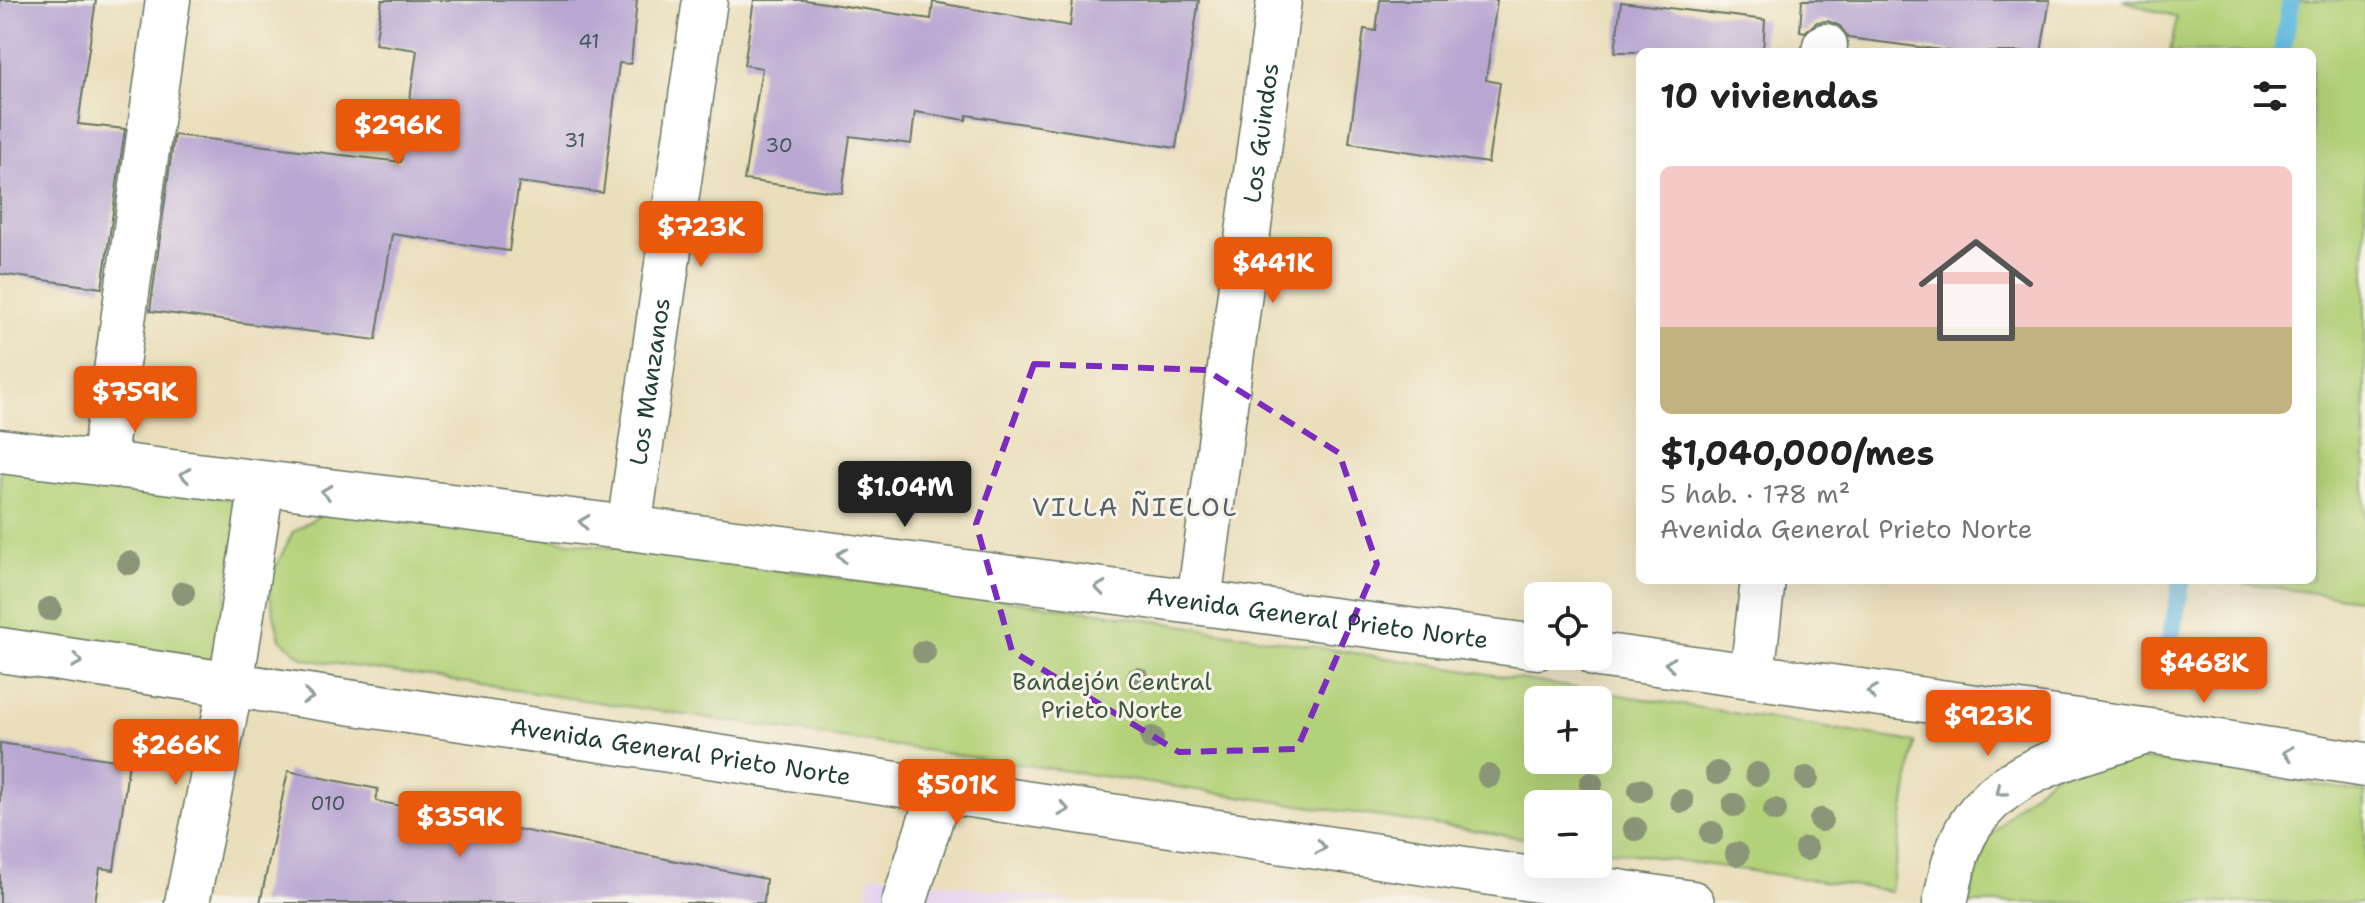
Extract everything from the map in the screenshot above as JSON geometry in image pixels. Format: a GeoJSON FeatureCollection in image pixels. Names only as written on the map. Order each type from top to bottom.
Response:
{"type":"FeatureCollection","features":[{"type":"Feature","properties":{"kind":"street"},"geometry":{"type":"LineString","coordinates":[[103,464],[168,0]]}},
{"type":"Feature","properties":{"kind":"street","name":"Los Manzanos"},"geometry":{"type":"LineString","coordinates":[[629,528],[705,0]]}},
{"type":"Feature","properties":{"kind":"street","name":"Los Guindos"},"geometry":{"type":"LineString","coordinates":[[1199,601],[1279,0]]}},
{"type":"Feature","properties":{"kind":"street","name":"Avenida General Prieto Norte"},"geometry":{"type":"LineString","coordinates":[[0,451],[629,528],[1524,645]]}},
{"type":"Feature","properties":{"kind":"street"},"geometry":{"type":"LineString","coordinates":[[187,903],[231,685],[262,484]]}},
{"type":"Feature","properties":{"kind":"street"},"geometry":{"type":"LineString","coordinates":[[1752,675],[1763,584]]}},
{"type":"Feature","properties":{"kind":"street","name":"Avenida General Prieto Norte"},"geometry":{"type":"LineString","coordinates":[[0,650],[1692,903]]}},
{"type":"Feature","properties":{"kind":"street"},"geometry":{"type":"LineString","coordinates":[[1612,657],[2150,731],[2365,765]]}},
{"type":"Feature","properties":{"kind":"street"},"geometry":{"type":"LineString","coordinates":[[1945,903],[1966,833],[1982,809],[2004,788],[2030,771],[2150,731]]}},
{"type":"Feature","properties":{"kind":"street"},"geometry":{"type":"LineString","coordinates":[[904,903],[940,790]]}},
{"type":"Feature","properties":{"kind":"highlighted area"},"geometry":{"type":"Polygon","coordinates":[[[1034,364],[1206,370],[1339,453],[1377,564],[1297,749],[1179,752],[1012,651],[976,524],[1034,364]]]}},
{"type":"Feature","properties":{"kind":"shaded area"},"geometry":{"type":"Polygon","coordinates":[[[871,873],[1083,903],[865,903],[871,873]]]}},
{"type":"Feature","properties":{"kind":"green space"},"geometry":{"type":"Polygon","coordinates":[[[2122,0],[2365,0],[2365,600],[2250,584],[2316,584],[2316,48],[2171,48],[2177,18],[2122,0]]]}},
{"type":"Feature","properties":{"kind":"green space"},"geometry":{"type":"Polygon","coordinates":[[[0,459],[241,501],[216,664],[0,631],[0,459]]]}},
{"type":"Feature","properties":{"kind":"green space","name":"Bandejón Central Prieto Norte"},"geometry":{"type":"Polygon","coordinates":[[[329,510],[1104,613],[1563,686],[1524,686],[1524,774],[1612,774],[1612,694],[1915,742],[1891,891],[1612,851],[1612,790],[1524,790],[1524,838],[304,659],[280,639],[267,584],[293,532],[329,510]]]}},
{"type":"Feature","properties":{"kind":"green space"},"geometry":{"type":"Polygon","coordinates":[[[2111,755],[2365,792],[2365,903],[1967,903],[1988,839],[2017,806],[2061,769],[2111,755]]]}},
{"type":"Feature","properties":{"kind":"building"},"geometry":{"type":"Polygon","coordinates":[[[0,0],[96,0],[78,124],[125,129],[102,288],[0,274],[0,0]]]}},
{"type":"Feature","properties":{"kind":"building"},"geometry":{"type":"Polygon","coordinates":[[[382,0],[637,0],[631,64],[619,63],[603,193],[519,182],[509,251],[392,234],[376,340],[150,311],[174,135],[401,162],[417,50],[375,44],[382,0]]]}},
{"type":"Feature","properties":{"kind":"building"},"geometry":{"type":"Polygon","coordinates":[[[754,0],[805,0],[931,19],[933,2],[1070,26],[1073,0],[1199,0],[1176,148],[967,115],[966,120],[915,112],[911,144],[850,136],[842,193],[744,180],[762,68],[744,65],[754,0]]]}},
{"type":"Feature","properties":{"kind":"building"},"geometry":{"type":"Polygon","coordinates":[[[1380,0],[1497,0],[1486,80],[1500,83],[1488,163],[1349,143],[1364,29],[1376,31],[1380,0]]]}},
{"type":"Feature","properties":{"kind":"building"},"geometry":{"type":"Polygon","coordinates":[[[1802,0],[2050,0],[2042,48],[1926,48],[1848,38],[1840,26],[1828,21],[1817,22],[1805,32],[1800,31],[1802,0]]]}},
{"type":"Feature","properties":{"kind":"building"},"geometry":{"type":"Polygon","coordinates":[[[1621,2],[1765,20],[1763,48],[1636,48],[1636,52],[1615,52],[1621,2]]]}},
{"type":"Feature","properties":{"kind":"building"},"geometry":{"type":"Polygon","coordinates":[[[0,743],[129,762],[114,870],[100,868],[95,903],[0,903],[0,743]]]}},
{"type":"Feature","properties":{"kind":"building"},"geometry":{"type":"Polygon","coordinates":[[[288,771],[378,789],[376,801],[766,879],[764,903],[260,903],[288,771]]]}},
{"type":"Feature","properties":{"kind":"waterway"},"geometry":{"type":"LineString","coordinates":[[2283,48],[2291,0]]}},
{"type":"Feature","properties":{"kind":"waterway"},"geometry":{"type":"LineString","coordinates":[[2166,661],[2181,584]]}},
{"type":"Feature","properties":{"kind":"district","name":"VILLA ÑIELOL"},"geometry":{"type":"Point","coordinates":[1135,507]}}]}
